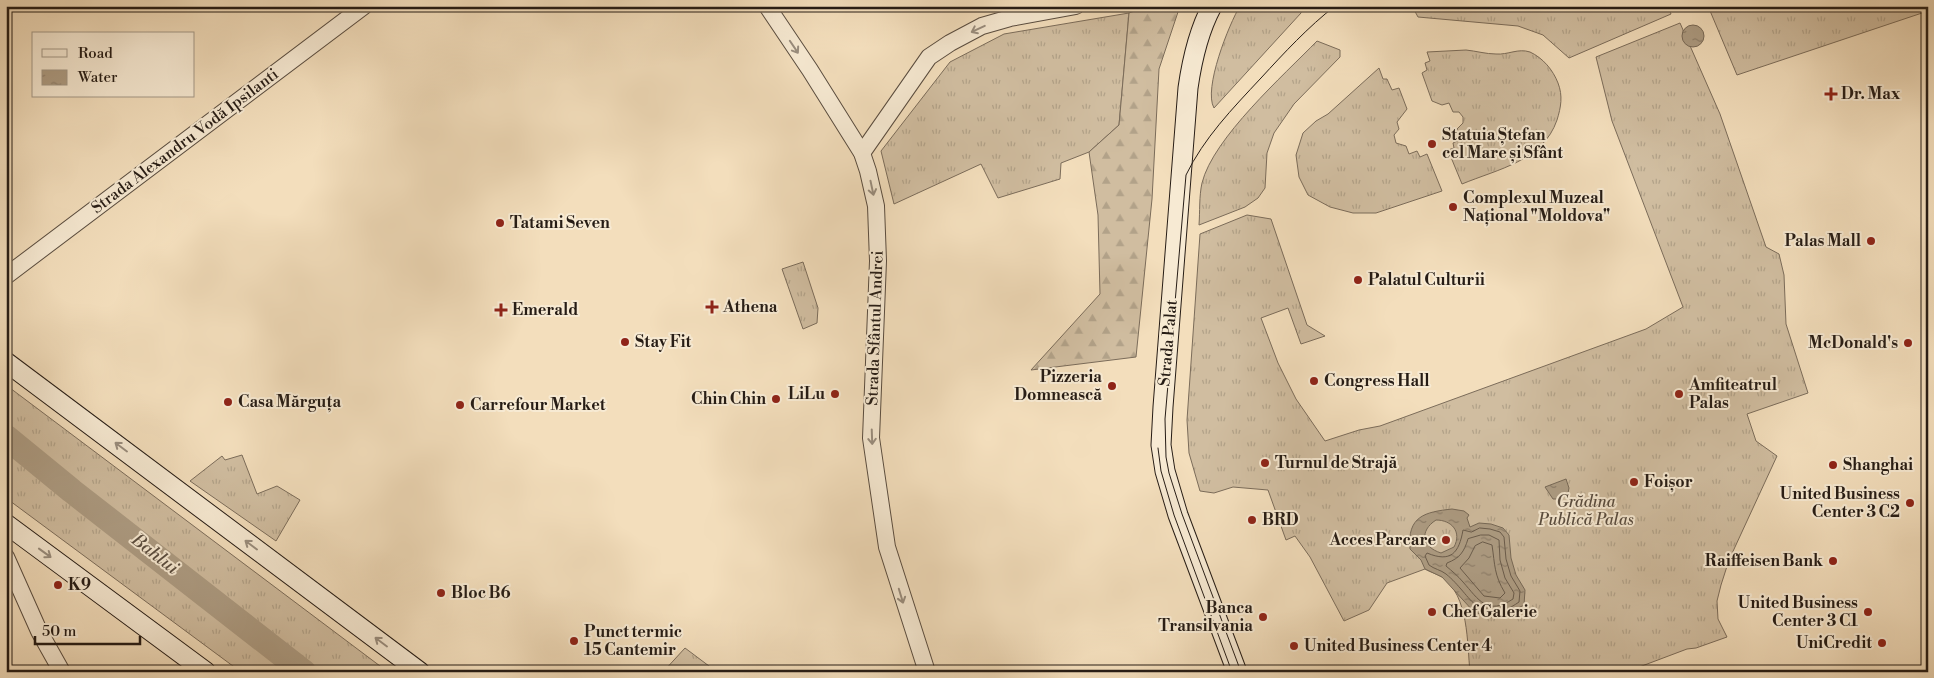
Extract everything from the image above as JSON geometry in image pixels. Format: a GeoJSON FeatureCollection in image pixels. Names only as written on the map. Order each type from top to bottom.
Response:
{"type":"FeatureCollection","features":[{"type":"Feature","properties":{"kind":"main road","name":"Strada Palat"},"geometry":{"type":"LineString","coordinates":[[1212,6],[1205,20],[1190,71],[1162,407],[1161,445],[1165,471],[1178,515],[1237,672]]}},
{"type":"Feature","properties":{"kind":"main road"},"geometry":{"type":"LineString","coordinates":[[6,362],[420,672]]}},
{"type":"Feature","properties":{"kind":"main road"},"geometry":{"type":"LineString","coordinates":[[6,524],[206,672]]}},
{"type":"Feature","properties":{"kind":"street","name":"Strada Alexandru Vodă Ipsilanti"},"geometry":{"type":"LineString","coordinates":[[6,276],[364,6]]}},
{"type":"Feature","properties":{"kind":"street","name":"Strada Sfântul Andrei"},"geometry":{"type":"LineString","coordinates":[[767,6],[862,153],[868,171],[876,206],[878,252],[871,438],[887,548],[927,672]]}},
{"type":"Feature","properties":{"kind":"street"},"geometry":{"type":"LineString","coordinates":[[862,153],[929,57],[982,26],[1010,18],[1076,6]]}},
{"type":"Feature","properties":{"kind":"street"},"geometry":{"type":"LineString","coordinates":[[6,557],[39,630],[62,672]]}},
{"type":"Feature","properties":{"kind":"green space"},"geometry":{"type":"Polygon","coordinates":[[[1148,6],[1180,6],[1159,69],[1152,199],[1136,357],[1031,370],[1100,294],[1098,215],[1089,152],[1119,125],[1129,13],[1148,6]]]}},
{"type":"Feature","properties":{"kind":"green space"},"geometry":{"type":"Polygon","coordinates":[[[1240,6],[1303,6],[1301,13],[1214,108],[1212,87],[1214,72],[1224,41],[1240,6]]]}},
{"type":"Feature","properties":{"kind":"green space"},"geometry":{"type":"Polygon","coordinates":[[[1412,6],[1668,6],[1671,14],[1569,58],[1543,35],[1518,26],[1418,17],[1412,6]]]}},
{"type":"Feature","properties":{"kind":"green space"},"geometry":{"type":"Polygon","coordinates":[[[1708,6],[1928,6],[1928,11],[1737,75],[1708,6]]]}},
{"type":"Feature","properties":{"kind":"green space"},"geometry":{"type":"Polygon","coordinates":[[[1129,13],[1119,125],[1089,152],[1061,163],[1060,179],[998,198],[981,164],[894,204],[881,151],[950,62],[1004,34],[1129,13]]]}},
{"type":"Feature","properties":{"kind":"green space","name":"Grădina Publică Palas"},"geometry":{"type":"Polygon","coordinates":[[[1680,23],[1720,114],[1766,247],[1779,254],[1784,275],[1786,324],[1808,393],[1747,414],[1756,441],[1777,456],[1729,560],[1721,585],[1717,601],[1718,619],[1727,637],[1696,648],[1687,649],[1626,672],[1470,672],[1465,621],[1457,596],[1451,585],[1442,577],[1425,569],[1387,583],[1369,610],[1344,621],[1310,557],[1295,536],[1286,540],[1268,490],[1233,487],[1214,493],[1200,491],[1189,453],[1187,420],[1200,234],[1247,215],[1271,219],[1307,325],[1325,336],[1301,344],[1288,308],[1261,318],[1278,363],[1296,399],[1325,441],[1359,430],[1380,426],[1646,329],[1683,307],[1612,121],[1596,57],[1680,23]]]}},
{"type":"Feature","properties":{"kind":"green space"},"geometry":{"type":"Polygon","coordinates":[[[1317,41],[1340,50],[1340,57],[1294,104],[1274,133],[1267,153],[1265,188],[1258,198],[1245,207],[1199,225],[1202,183],[1209,165],[1220,147],[1251,108],[1317,41]]]}},
{"type":"Feature","properties":{"kind":"green space"},"geometry":{"type":"Polygon","coordinates":[[[1466,50],[1488,54],[1505,54],[1517,51],[1530,52],[1543,61],[1553,74],[1560,88],[1561,101],[1557,120],[1550,134],[1541,145],[1518,162],[1462,184],[1448,150],[1454,148],[1453,143],[1461,139],[1457,129],[1463,123],[1463,117],[1459,112],[1453,112],[1449,103],[1442,105],[1432,101],[1422,73],[1427,70],[1425,63],[1430,61],[1427,52],[1466,50]]]}},
{"type":"Feature","properties":{"kind":"green space"},"geometry":{"type":"Polygon","coordinates":[[[1379,68],[1383,79],[1387,79],[1392,90],[1399,88],[1407,109],[1397,122],[1399,129],[1394,135],[1396,143],[1406,146],[1409,154],[1417,151],[1420,157],[1427,154],[1442,191],[1376,213],[1353,213],[1330,207],[1308,195],[1299,177],[1296,155],[1303,133],[1316,121],[1328,114],[1379,68]]]}},
{"type":"Feature","properties":{"kind":"green space"},"geometry":{"type":"Polygon","coordinates":[[[803,262],[818,308],[817,323],[803,329],[782,269],[803,262]]]}},
{"type":"Feature","properties":{"kind":"green space"},"geometry":{"type":"Polygon","coordinates":[[[6,385],[388,672],[241,672],[6,498],[6,385]]]}},
{"type":"Feature","properties":{"kind":"green space"},"geometry":{"type":"Polygon","coordinates":[[[242,455],[257,494],[277,486],[300,500],[276,541],[190,481],[222,456],[225,460],[242,455]]]}},
{"type":"Feature","properties":{"kind":"green space"},"geometry":{"type":"Polygon","coordinates":[[[685,648],[717,672],[663,672],[685,648]]]}},
{"type":"Feature","properties":{"kind":"water"},"geometry":{"type":"Polygon","coordinates":[[[1689,25],[1697,25],[1704,32],[1704,40],[1697,47],[1689,47],[1682,40],[1682,32],[1689,25]]]}},
{"type":"Feature","properties":{"kind":"water"},"geometry":{"type":"Polygon","coordinates":[[[1566,479],[1569,488],[1568,493],[1558,499],[1553,499],[1545,487],[1566,479]]]}},
{"type":"Feature","properties":{"kind":"water"},"geometry":{"type":"Polygon","coordinates":[[[1452,509],[1464,511],[1469,515],[1467,518],[1470,527],[1479,523],[1491,524],[1503,528],[1509,535],[1511,558],[1516,575],[1525,590],[1524,605],[1503,616],[1491,617],[1474,612],[1442,577],[1425,569],[1421,560],[1410,549],[1412,529],[1420,518],[1426,514],[1452,509]],[[1436,520],[1427,529],[1425,534],[1430,547],[1441,553],[1454,547],[1457,536],[1451,525],[1436,520]]]}},
{"type":"Feature","properties":{"kind":"waterway","name":"Bahlui"},"geometry":{"type":"LineString","coordinates":[[6,437],[72,491],[304,672]]}},
{"type":"Feature","properties":{"kind":"tram line"},"geometry":{"type":"LineString","coordinates":[[1241,672],[1182,514],[1166,457],[1165,419],[1186,175],[1210,136],[1229,113],[1296,40],[1335,6]]}},
{"type":"Feature","properties":{"kind":"tram line"},"geometry":{"type":"LineString","coordinates":[[1158,448],[1161,471],[1174,515],[1232,672]]}},
{"type":"Feature","properties":{"kind":"place","name":"Dr. Max"},"geometry":{"type":"Point","coordinates":[1831,94]}},
{"type":"Feature","properties":{"kind":"place","name":"Statuia Ștefan cel Mare și Sfânt"},"geometry":{"type":"Point","coordinates":[1432,144]}},
{"type":"Feature","properties":{"kind":"place","name":"Complexul Muzeal Național \"Moldova\""},"geometry":{"type":"Point","coordinates":[1453,207]}},
{"type":"Feature","properties":{"kind":"place","name":"Tatami Seven"},"geometry":{"type":"Point","coordinates":[500,223]}},
{"type":"Feature","properties":{"kind":"place","name":"Palas Mall"},"geometry":{"type":"Point","coordinates":[1871,241]}},
{"type":"Feature","properties":{"kind":"place","name":"Palatul Culturii"},"geometry":{"type":"Point","coordinates":[1358,280]}},
{"type":"Feature","properties":{"kind":"place","name":"Athena"},"geometry":{"type":"Point","coordinates":[712,307]}},
{"type":"Feature","properties":{"kind":"place","name":"Emerald"},"geometry":{"type":"Point","coordinates":[501,310]}},
{"type":"Feature","properties":{"kind":"place","name":"Stay Fit"},"geometry":{"type":"Point","coordinates":[625,342]}},
{"type":"Feature","properties":{"kind":"place","name":"McDonald's"},"geometry":{"type":"Point","coordinates":[1908,343]}},
{"type":"Feature","properties":{"kind":"place","name":"Congress Hall"},"geometry":{"type":"Point","coordinates":[1314,381]}},
{"type":"Feature","properties":{"kind":"place","name":"Pizzeria Domnească"},"geometry":{"type":"Point","coordinates":[1112,386]}},
{"type":"Feature","properties":{"kind":"place","name":"LiLu"},"geometry":{"type":"Point","coordinates":[835,394]}},
{"type":"Feature","properties":{"kind":"place","name":"Amfiteatrul Palas"},"geometry":{"type":"Point","coordinates":[1679,394]}},
{"type":"Feature","properties":{"kind":"place","name":"Chin Chin"},"geometry":{"type":"Point","coordinates":[776,399]}},
{"type":"Feature","properties":{"kind":"place","name":"Casa Mărguța"},"geometry":{"type":"Point","coordinates":[228,402]}},
{"type":"Feature","properties":{"kind":"place","name":"Carrefour Market"},"geometry":{"type":"Point","coordinates":[460,405]}},
{"type":"Feature","properties":{"kind":"place","name":"Turnul de Strajă"},"geometry":{"type":"Point","coordinates":[1265,463]}},
{"type":"Feature","properties":{"kind":"place","name":"Shanghai"},"geometry":{"type":"Point","coordinates":[1833,465]}},
{"type":"Feature","properties":{"kind":"place","name":"Foișor"},"geometry":{"type":"Point","coordinates":[1634,482]}},
{"type":"Feature","properties":{"kind":"place","name":"United Business Center 3 C2"},"geometry":{"type":"Point","coordinates":[1910,503]}},
{"type":"Feature","properties":{"kind":"place","name":"BRD"},"geometry":{"type":"Point","coordinates":[1252,520]}},
{"type":"Feature","properties":{"kind":"place","name":"Acces Parcare"},"geometry":{"type":"Point","coordinates":[1446,540]}},
{"type":"Feature","properties":{"kind":"place","name":"Raiffeisen Bank"},"geometry":{"type":"Point","coordinates":[1833,561]}},
{"type":"Feature","properties":{"kind":"place","name":"K9"},"geometry":{"type":"Point","coordinates":[58,585]}},
{"type":"Feature","properties":{"kind":"place","name":"Bloc B6"},"geometry":{"type":"Point","coordinates":[441,593]}},
{"type":"Feature","properties":{"kind":"place","name":"Chef Galerie"},"geometry":{"type":"Point","coordinates":[1432,612]}},
{"type":"Feature","properties":{"kind":"place","name":"United Business Center 3 C1"},"geometry":{"type":"Point","coordinates":[1868,612]}},
{"type":"Feature","properties":{"kind":"place","name":"Banca Transilvania"},"geometry":{"type":"Point","coordinates":[1263,617]}},
{"type":"Feature","properties":{"kind":"place","name":"Punct termic 15 Cantemir"},"geometry":{"type":"Point","coordinates":[574,641]}},
{"type":"Feature","properties":{"kind":"place","name":"UniCredit"},"geometry":{"type":"Point","coordinates":[1882,643]}},
{"type":"Feature","properties":{"kind":"place","name":"United Business Center 4"},"geometry":{"type":"Point","coordinates":[1294,646]}}]}
